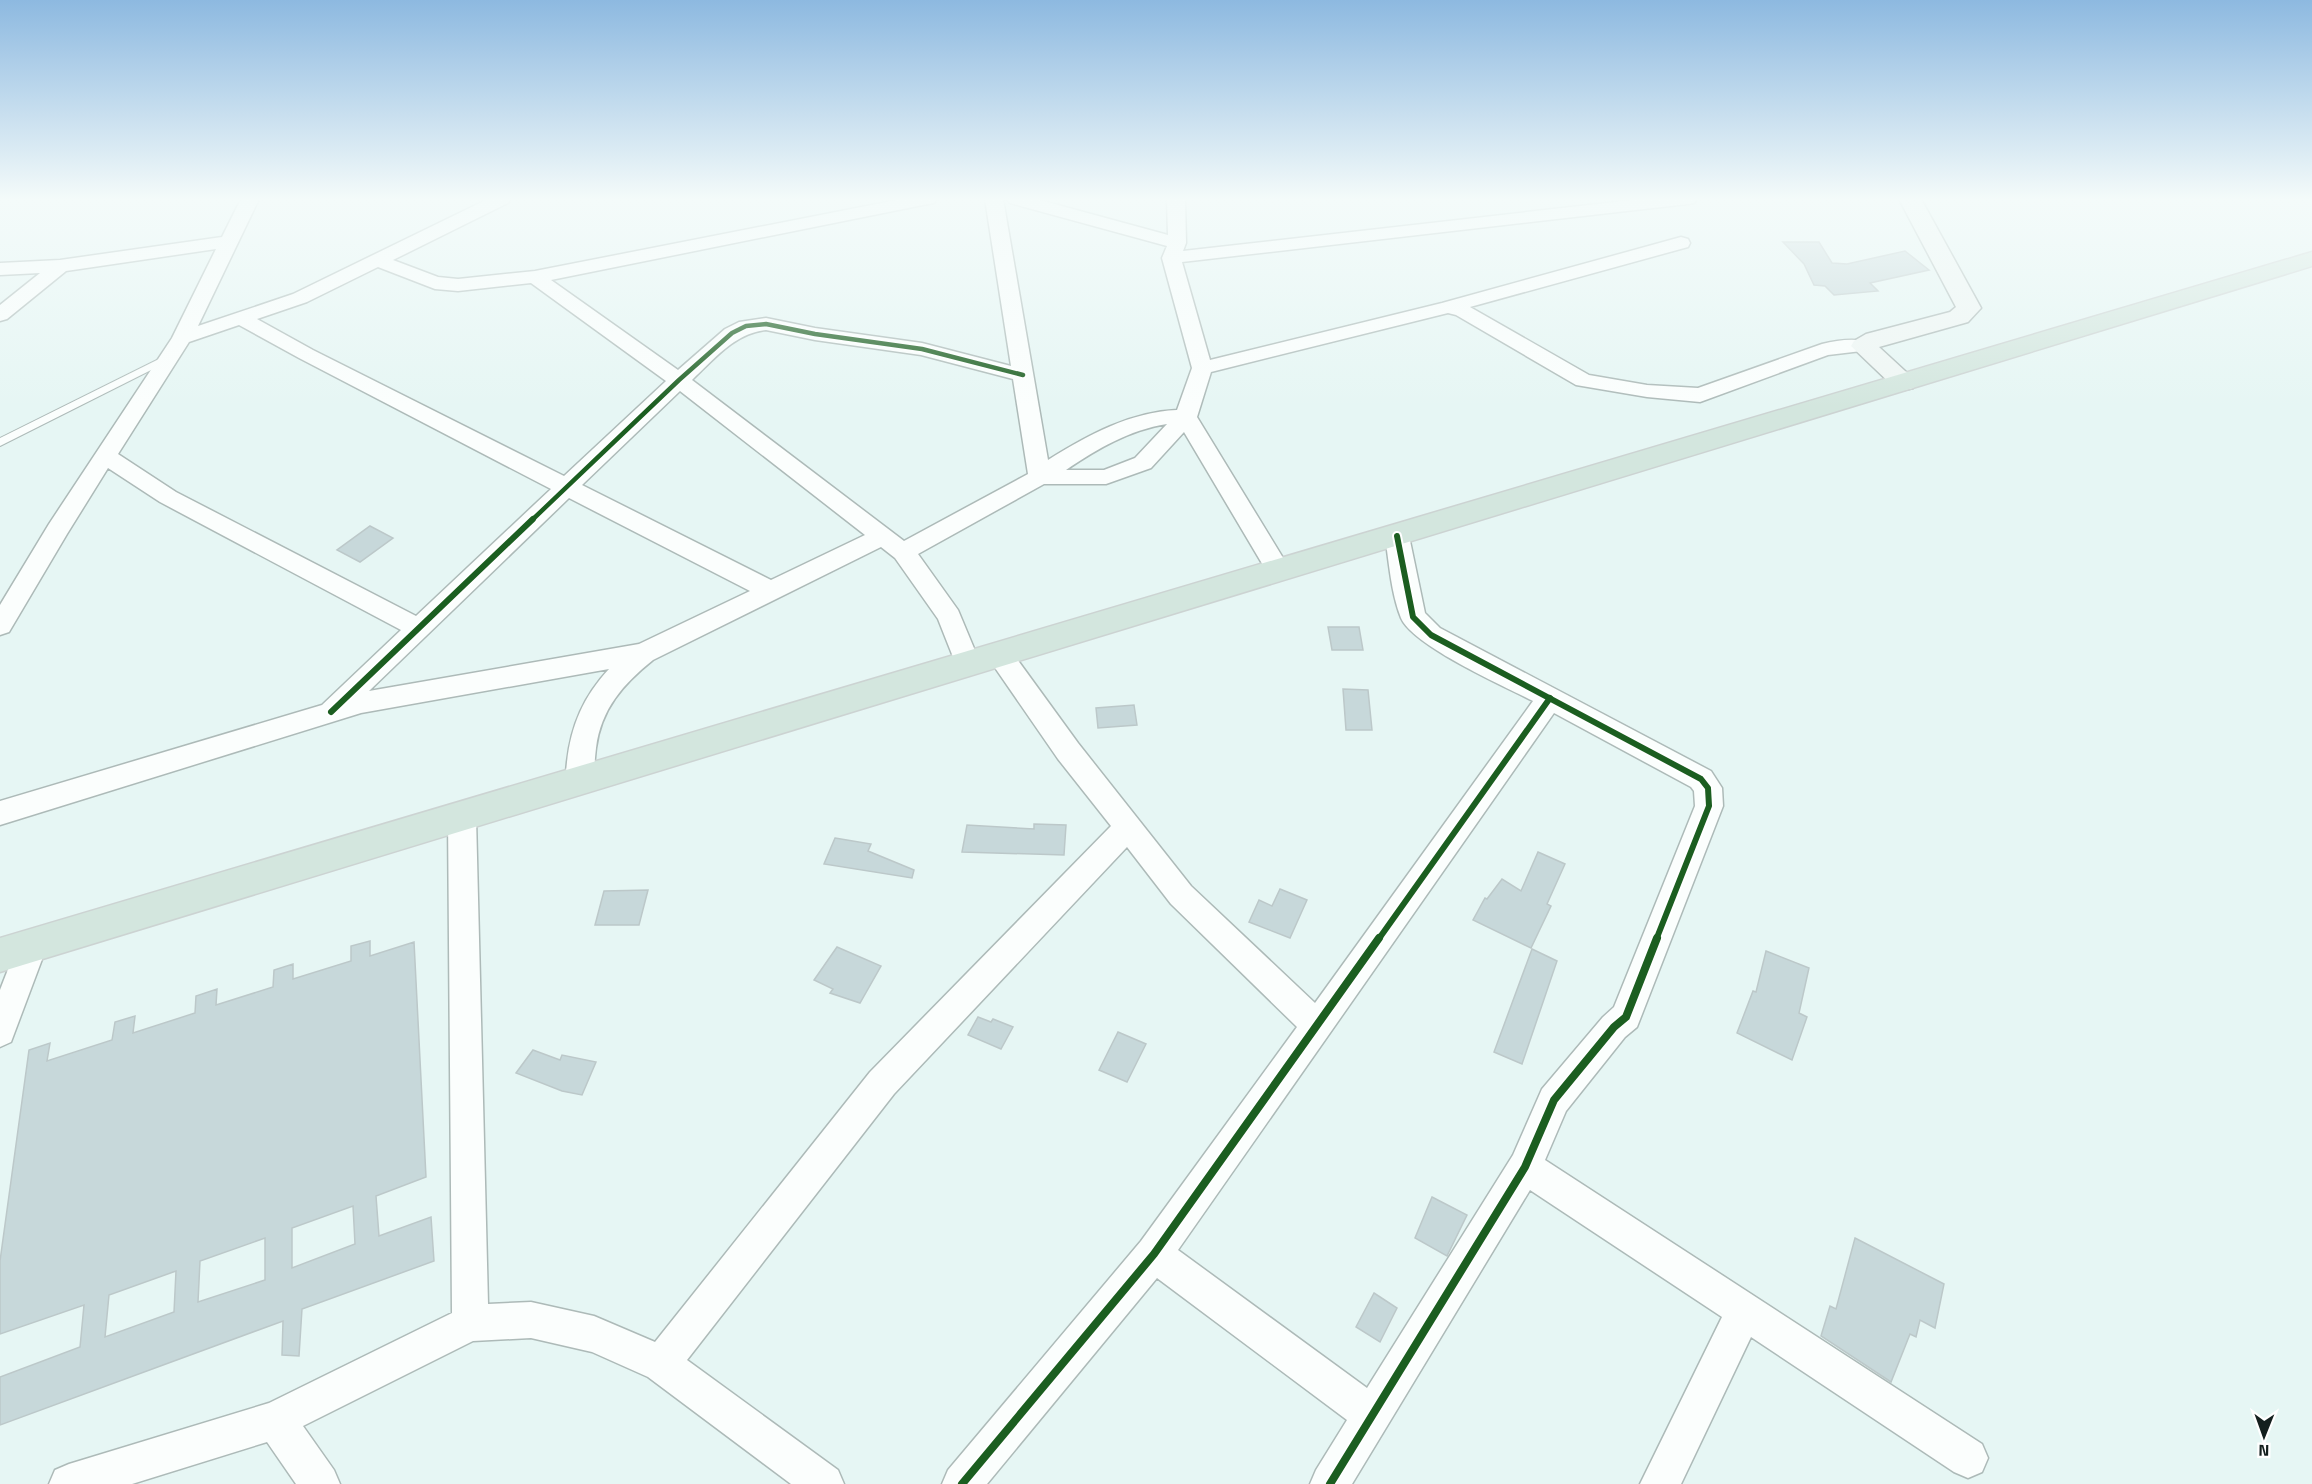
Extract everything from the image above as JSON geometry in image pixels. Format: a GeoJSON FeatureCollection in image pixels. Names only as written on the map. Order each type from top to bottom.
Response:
{"type":"FeatureCollection","features":[{"type":"Feature","properties":{"kind":"highway"},"geometry":{"type":"LineString","coordinates":[[0,955],[2281,268]]}},
{"type":"Feature","properties":{"kind":"street"},"geometry":{"type":"LineString","coordinates":[[0,315],[57,268]]}},
{"type":"Feature","properties":{"kind":"street"},"geometry":{"type":"LineString","coordinates":[[0,626],[57,530],[182,338],[216,268]]}},
{"type":"Feature","properties":{"kind":"street"},"geometry":{"type":"LineString","coordinates":[[182,338],[300,298],[360,268]]}},
{"type":"Feature","properties":{"kind":"street"},"geometry":{"type":"LineString","coordinates":[[398,268],[435,283],[458,285],[535,277],[579,268]]}},
{"type":"Feature","properties":{"kind":"street"},"geometry":{"type":"LineString","coordinates":[[1005,268],[1040,477]]}},
{"type":"Feature","properties":{"kind":"street"},"geometry":{"type":"LineString","coordinates":[[1040,477],[1106,477],[1143,463],[1186,417],[1202,368],[1178,268]]}},
{"type":"Feature","properties":{"kind":"street"},"geometry":{"type":"LineString","coordinates":[[1202,368],[1448,307],[1589,268]]}},
{"type":"Feature","properties":{"kind":"street"},"geometry":{"type":"LineString","coordinates":[[1448,307],[1463,311],[1567,373],[1583,380],[1647,391],[1700,395],[1822,350],[1840,346],[1863,346],[1875,339],[1959,317],[1969,308],[1947,268]]}},
{"type":"Feature","properties":{"kind":"street"},"geometry":{"type":"LineString","coordinates":[[535,277],[679,380],[903,552],[949,616],[968,665]]}},
{"type":"Feature","properties":{"kind":"street"},"geometry":{"type":"LineString","coordinates":[[241,318],[306,354],[567,485],[771,591]]}},
{"type":"Feature","properties":{"kind":"street"},"geometry":{"type":"LineString","coordinates":[[331,712],[679,380],[732,333],[746,326],[766,324],[815,334],[922,349],[1023,375]]}},
{"type":"Feature","properties":{"kind":"street"},"geometry":{"type":"LineString","coordinates":[[1863,346],[1904,382]]}},
{"type":"Feature","properties":{"kind":"street"},"geometry":{"type":"LineString","coordinates":[[903,552],[1040,477],[1082,448],[1128,427],[1166,416],[1186,417]]}},
{"type":"Feature","properties":{"kind":"street"},"geometry":{"type":"LineString","coordinates":[[1186,417],[1279,571]]}},
{"type":"Feature","properties":{"kind":"street"},"geometry":{"type":"LineString","coordinates":[[105,456],[168,497],[418,628]]}},
{"type":"Feature","properties":{"kind":"street"},"geometry":{"type":"LineString","coordinates":[[579,782],[587,725],[598,704],[623,668],[644,653],[883,536]]}},
{"type":"Feature","properties":{"kind":"street"},"geometry":{"type":"LineString","coordinates":[[1330,1484],[1526,1167],[1554,1100],[1614,1027],[1626,1017],[1709,806],[1708,788],[1701,778],[1431,634],[1419,624],[1413,617],[1397,536]]}},
{"type":"Feature","properties":{"kind":"street"},"geometry":{"type":"LineString","coordinates":[[0,813],[331,712],[395,696],[644,653]]}},
{"type":"Feature","properties":{"kind":"street"},"geometry":{"type":"LineString","coordinates":[[1000,655],[1068,751],[1181,895],[1316,1025]]}},
{"type":"Feature","properties":{"kind":"street"},"geometry":{"type":"LineString","coordinates":[[962,1484],[1154,1254],[1550,698]]}},
{"type":"Feature","properties":{"kind":"street"},"geometry":{"type":"LineString","coordinates":[[462,817],[470,1323]]}},
{"type":"Feature","properties":{"kind":"street"},"geometry":{"type":"LineString","coordinates":[[661,1364],[882,1083],[1128,826]]}},
{"type":"Feature","properties":{"kind":"street"},"geometry":{"type":"LineString","coordinates":[[0,1032],[32,946]]}},
{"type":"Feature","properties":{"kind":"street"},"geometry":{"type":"LineString","coordinates":[[1526,1167],[1968,1458]]}},
{"type":"Feature","properties":{"kind":"street"},"geometry":{"type":"LineString","coordinates":[[1154,1254],[1373,1416]]}},
{"type":"Feature","properties":{"kind":"street"},"geometry":{"type":"LineString","coordinates":[[1660,1484],[1744,1311]]}},
{"type":"Feature","properties":{"kind":"street"},"geometry":{"type":"LineString","coordinates":[[69,1484],[275,1419],[470,1323],[531,1320],[594,1334],[661,1364],[824,1484]]}},
{"type":"Feature","properties":{"kind":"street"},"geometry":{"type":"LineString","coordinates":[[275,1419],[320,1484]]}},
{"type":"Feature","properties":{"kind":"lane"},"geometry":{"type":"LineString","coordinates":[[0,442],[169,357]]}},
{"type":"Feature","properties":{"kind":"building"},"geometry":{"type":"Polygon","coordinates":[[[1806,268],[1929,270],[1870,283],[1878,291],[1834,295],[1825,286],[1814,285],[1806,268]]]}},
{"type":"Feature","properties":{"kind":"building"},"geometry":{"type":"Polygon","coordinates":[[[370,526],[393,538],[360,562],[337,550],[370,526]]]}},
{"type":"Feature","properties":{"kind":"building"},"geometry":{"type":"Polygon","coordinates":[[[1328,627],[1359,627],[1363,650],[1332,650],[1328,627]]]}},
{"type":"Feature","properties":{"kind":"building"},"geometry":{"type":"Polygon","coordinates":[[[1343,689],[1368,690],[1372,730],[1346,730],[1343,689]]]}},
{"type":"Feature","properties":{"kind":"building"},"geometry":{"type":"Polygon","coordinates":[[[1134,705],[1137,725],[1098,728],[1096,708],[1134,705]]]}},
{"type":"Feature","properties":{"kind":"building"},"geometry":{"type":"Polygon","coordinates":[[[1034,824],[1066,825],[1064,855],[962,852],[967,825],[1034,829],[1034,824]]]}},
{"type":"Feature","properties":{"kind":"building"},"geometry":{"type":"Polygon","coordinates":[[[835,838],[871,844],[868,851],[914,870],[912,878],[824,864],[835,838]]]}},
{"type":"Feature","properties":{"kind":"building"},"geometry":{"type":"Polygon","coordinates":[[[1538,852],[1565,864],[1547,904],[1551,906],[1531,948],[1473,920],[1485,898],[1487,899],[1502,879],[1521,891],[1538,852]]]}},
{"type":"Feature","properties":{"kind":"building"},"geometry":{"type":"Polygon","coordinates":[[[1280,889],[1307,900],[1290,938],[1249,922],[1259,900],[1272,906],[1280,889]]]}},
{"type":"Feature","properties":{"kind":"building"},"geometry":{"type":"Polygon","coordinates":[[[648,890],[639,925],[595,925],[604,891],[648,890]]]}},
{"type":"Feature","properties":{"kind":"building"},"geometry":{"type":"Polygon","coordinates":[[[370,941],[370,956],[414,942],[426,1177],[376,1196],[379,1236],[431,1217],[434,1261],[302,1309],[299,1356],[282,1355],[283,1321],[0,1425],[0,1377],[80,1347],[84,1305],[0,1334],[0,1261],[29,1050],[50,1043],[47,1061],[112,1040],[115,1022],[135,1016],[133,1033],[195,1013],[196,996],[217,989],[216,1005],[273,987],[274,970],[293,964],[293,979],[351,961],[351,946],[370,941]],[[353,1206],[292,1228],[292,1268],[355,1244],[353,1206]],[[265,1238],[200,1261],[198,1302],[265,1280],[265,1238]],[[176,1271],[109,1295],[105,1337],[174,1312],[176,1271]]]}},
{"type":"Feature","properties":{"kind":"building"},"geometry":{"type":"Polygon","coordinates":[[[837,947],[881,966],[860,1003],[830,993],[833,989],[814,980],[837,947]]]}},
{"type":"Feature","properties":{"kind":"building"},"geometry":{"type":"Polygon","coordinates":[[[1532,949],[1557,961],[1522,1064],[1494,1052],[1532,949]]]}},
{"type":"Feature","properties":{"kind":"building"},"geometry":{"type":"Polygon","coordinates":[[[1766,951],[1809,968],[1799,1013],[1807,1017],[1792,1060],[1737,1033],[1753,991],[1756,992],[1766,951]]]}},
{"type":"Feature","properties":{"kind":"building"},"geometry":{"type":"Polygon","coordinates":[[[978,1017],[991,1022],[993,1019],[1013,1027],[1001,1049],[968,1035],[978,1017]]]}},
{"type":"Feature","properties":{"kind":"building"},"geometry":{"type":"Polygon","coordinates":[[[1118,1032],[1146,1044],[1127,1082],[1099,1070],[1118,1032]]]}},
{"type":"Feature","properties":{"kind":"building"},"geometry":{"type":"Polygon","coordinates":[[[533,1050],[560,1060],[562,1055],[596,1062],[582,1095],[562,1091],[516,1073],[533,1050]]]}},
{"type":"Feature","properties":{"kind":"building"},"geometry":{"type":"Polygon","coordinates":[[[1432,1197],[1467,1215],[1447,1256],[1415,1238],[1432,1197]]]}},
{"type":"Feature","properties":{"kind":"building"},"geometry":{"type":"Polygon","coordinates":[[[1855,1238],[1944,1284],[1935,1328],[1920,1320],[1916,1337],[1910,1334],[1891,1382],[1821,1336],[1830,1306],[1836,1309],[1855,1238]]]}},
{"type":"Feature","properties":{"kind":"building"},"geometry":{"type":"Polygon","coordinates":[[[1374,1293],[1397,1308],[1380,1342],[1356,1327],[1374,1293]]]}},
{"type":"Feature","properties":{"kind":"cycle path"},"geometry":{"type":"LineString","coordinates":[[331,712],[679,380],[732,333],[746,326],[766,324],[815,334],[922,349],[1023,375]]}},
{"type":"Feature","properties":{"kind":"cycle path"},"geometry":{"type":"LineString","coordinates":[[1330,1484],[1525,1167],[1554,1100],[1614,1027],[1626,1017],[1709,806],[1708,788],[1701,779],[1431,635],[1413,617],[1397,536]]}},
{"type":"Feature","properties":{"kind":"cycle path"},"geometry":{"type":"LineString","coordinates":[[962,1484],[1154,1254],[1550,698]]}}]}
